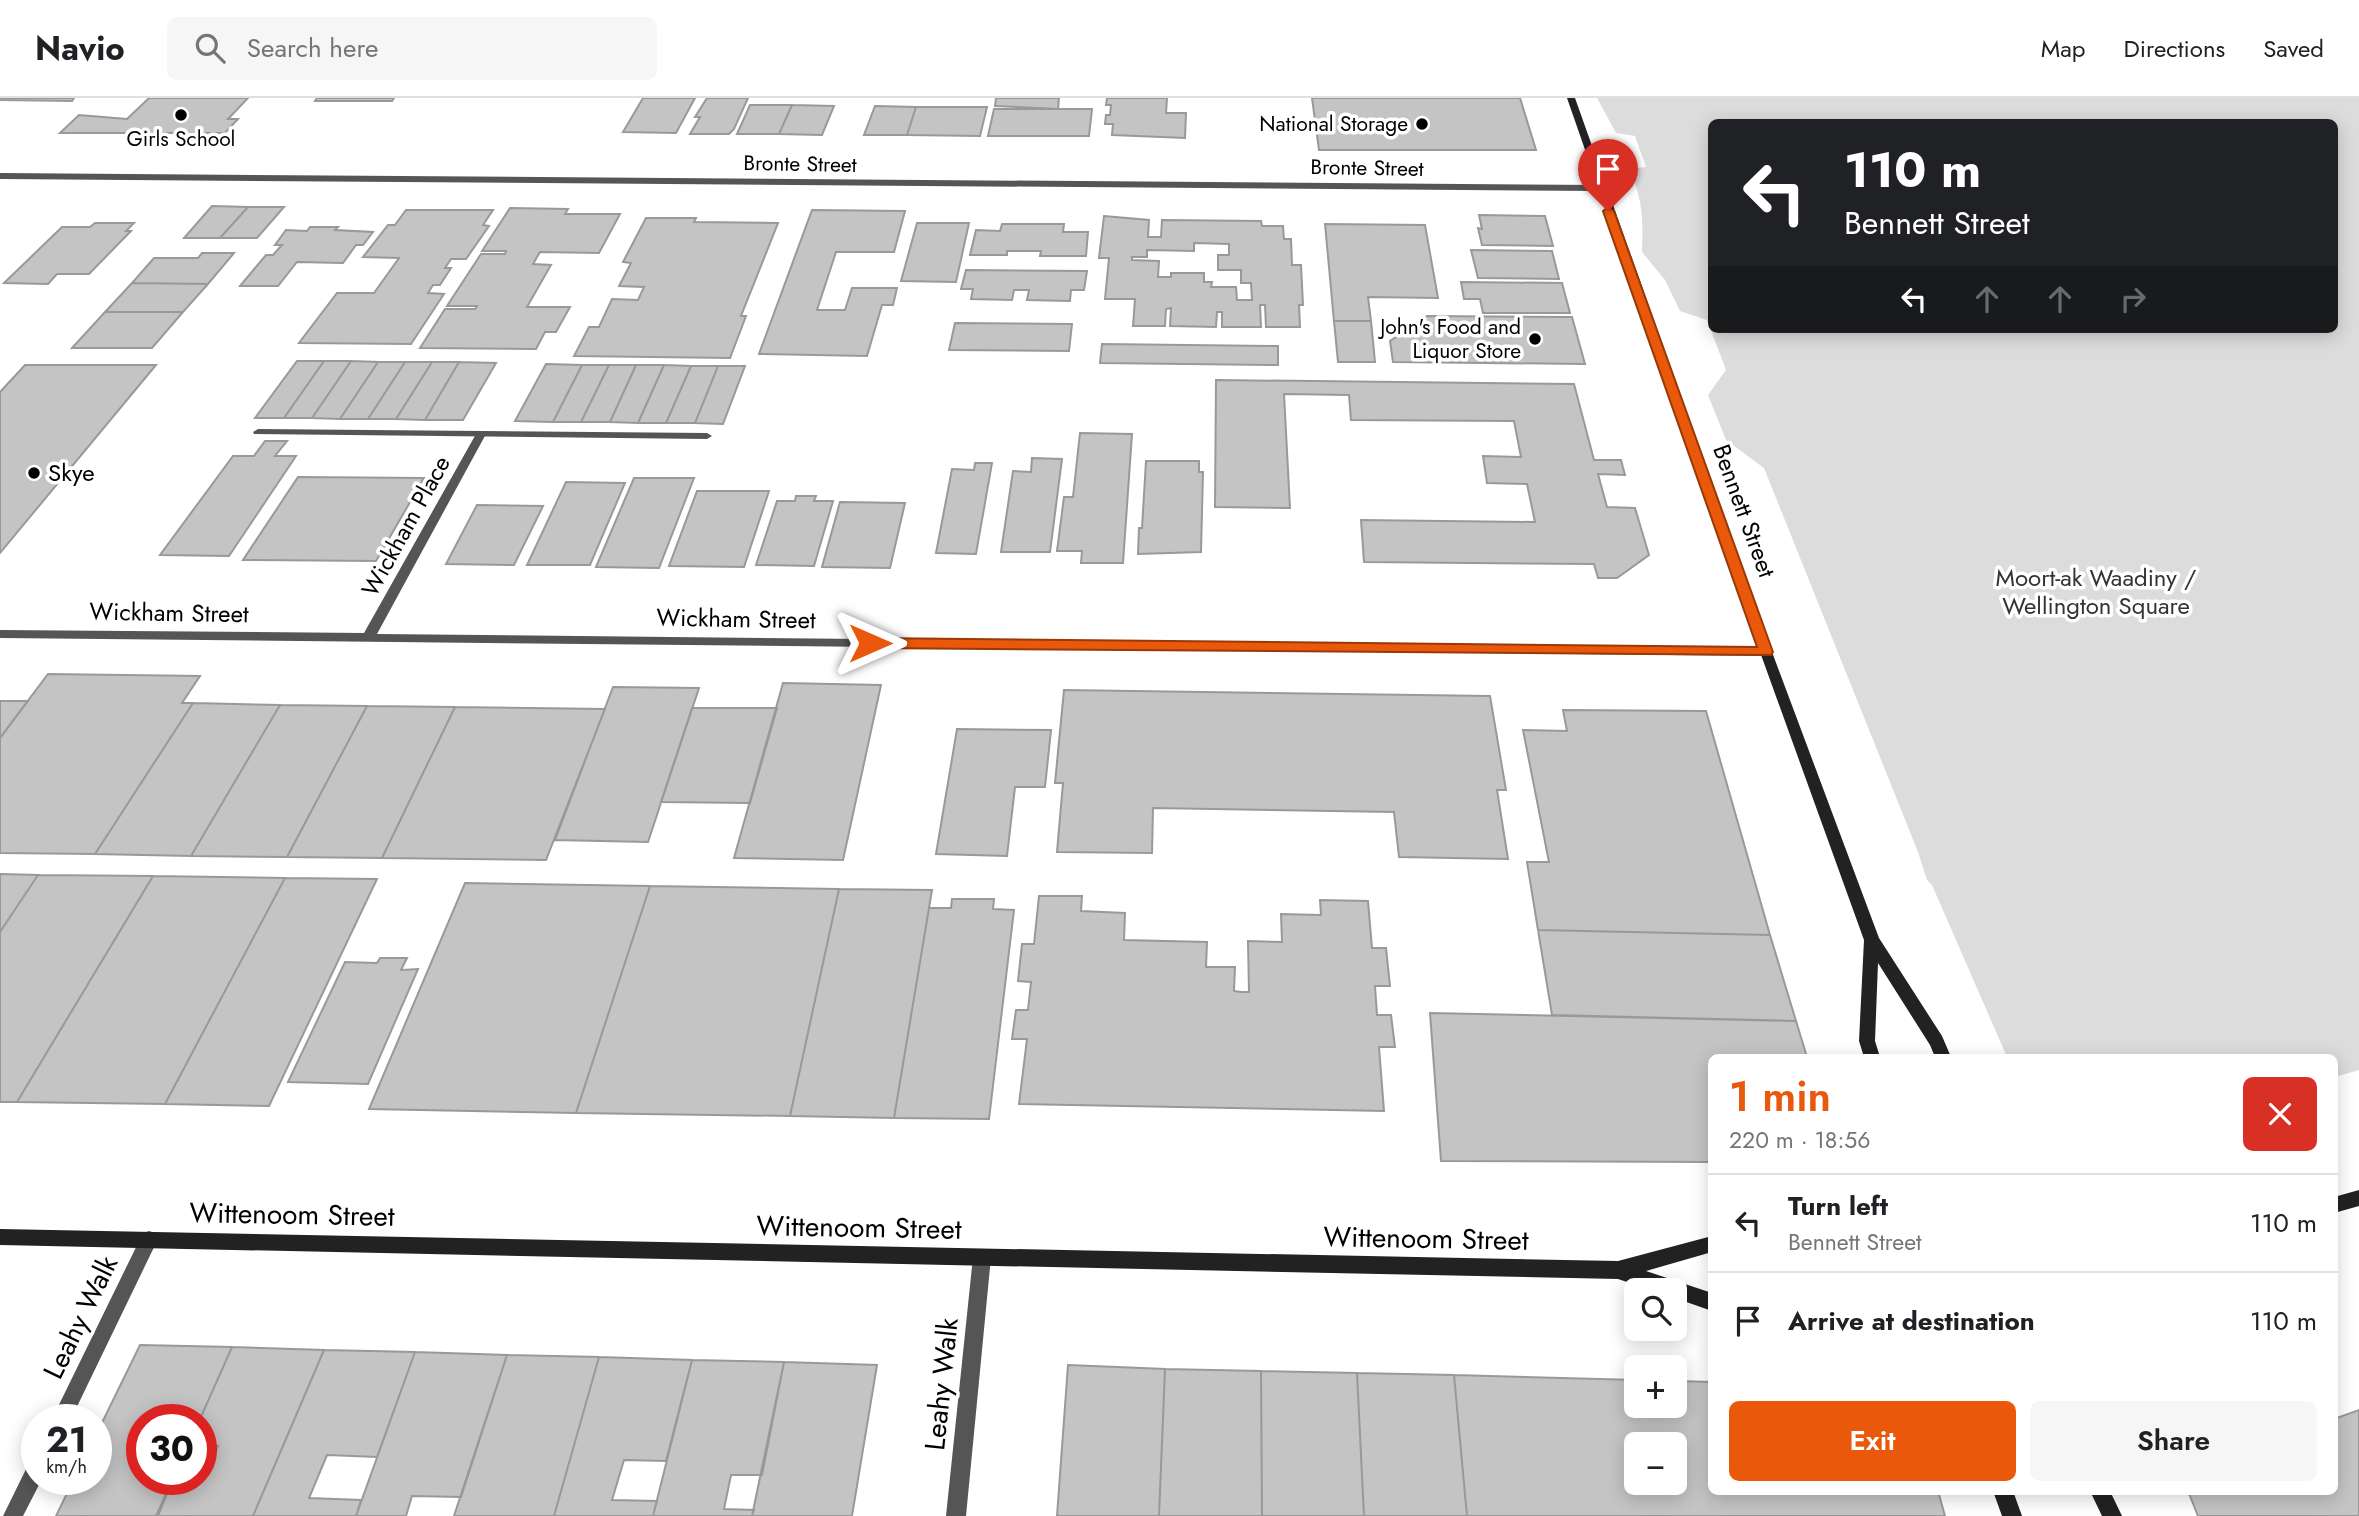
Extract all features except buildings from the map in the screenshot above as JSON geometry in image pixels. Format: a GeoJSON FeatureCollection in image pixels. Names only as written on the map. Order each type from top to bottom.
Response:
{"type":"FeatureCollection","features":[{"type":"Feature","properties":{"kind":"main road","name":"Bennett Street"},"geometry":{"type":"LineString","coordinates":[[1571,98],[1600,188],[1872,940],[1942,1054]]}},
{"type":"Feature","properties":{"kind":"main road","name":"Bennett Street"},"geometry":{"type":"LineString","coordinates":[[1871,1054],[1867,1041],[1872,940]]}},
{"type":"Feature","properties":{"kind":"main road"},"geometry":{"type":"LineString","coordinates":[[2338,1204],[2359,1198]]}},
{"type":"Feature","properties":{"kind":"main road","name":"Wittenoom Street"},"geometry":{"type":"LineString","coordinates":[[0,1237],[1618,1270],[1708,1301]]}},
{"type":"Feature","properties":{"kind":"main road"},"geometry":{"type":"LineString","coordinates":[[1618,1270],[1708,1245]]}},
{"type":"Feature","properties":{"kind":"main road"},"geometry":{"type":"LineString","coordinates":[[2004,1495],[2012,1516]]}},
{"type":"Feature","properties":{"kind":"main road"},"geometry":{"type":"LineString","coordinates":[[2102,1495],[2112,1516]]}},
{"type":"Feature","properties":{"kind":"street","name":"Bronte Street"},"geometry":{"type":"LineString","coordinates":[[0,176],[1600,188]]}},
{"type":"Feature","properties":{"kind":"street"},"geometry":{"type":"LineString","coordinates":[[258,432],[707,436]]}},
{"type":"Feature","properties":{"kind":"street","name":"Wickham Place"},"geometry":{"type":"LineString","coordinates":[[368,638],[481,434]]}},
{"type":"Feature","properties":{"kind":"street","name":"Wickham Street"},"geometry":{"type":"LineString","coordinates":[[0,634],[1766,652]]}},
{"type":"Feature","properties":{"kind":"street","name":"Leahy Walk"},"geometry":{"type":"LineString","coordinates":[[68,1404],[149,1239]]}},
{"type":"Feature","properties":{"kind":"street","name":"Leahy Walk"},"geometry":{"type":"LineString","coordinates":[[956,1516],[982,1258]]}},
{"type":"Feature","properties":{"kind":"street"},"geometry":{"type":"LineString","coordinates":[[13,1516],[24,1495]]}},
{"type":"Feature","properties":{"kind":"green space","name":"Moort-ak Waadiny / Wellington Square"},"geometry":{"type":"Polygon","coordinates":[[[1597,98],[2359,98],[2359,1070],[2338,1076],[2338,1054],[2006,1054],[1932,885],[1927,880],[1764,468],[1726,440],[1708,395],[1726,370],[1712,333],[2338,333],[2338,119],[1708,119],[1708,323],[1680,311],[1665,280],[1642,252],[1641,209],[1629,169],[1646,167],[1635,136],[1616,133],[1597,98]]]}},
{"type":"Feature","properties":{"kind":"place","name":"Girls School"},"geometry":{"type":"Point","coordinates":[181,115]}},
{"type":"Feature","properties":{"kind":"place","name":"National Storage"},"geometry":{"type":"Point","coordinates":[1422,124]}},
{"type":"Feature","properties":{"kind":"place","name":"John's Food and Liquor Store"},"geometry":{"type":"Point","coordinates":[1535,339]}},
{"type":"Feature","properties":{"kind":"place","name":"Skye"},"geometry":{"type":"Point","coordinates":[34,473]}},
{"type":"Feature","properties":{"kind":"route"},"geometry":{"type":"LineString","coordinates":[[870,643],[1766,652],[1608,211]]}}]}
